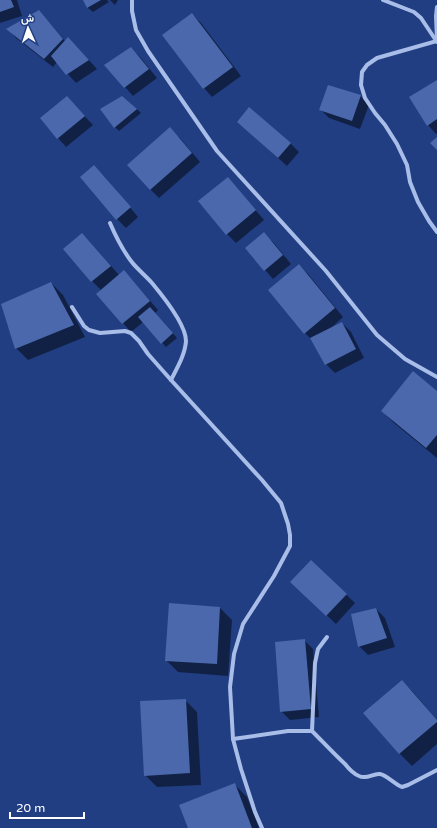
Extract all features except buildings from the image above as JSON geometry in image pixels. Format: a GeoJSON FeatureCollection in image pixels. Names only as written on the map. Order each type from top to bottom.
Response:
{"type":"FeatureCollection","features":[{"type":"Feature","properties":{"kind":"street"},"geometry":{"type":"LineString","coordinates":[[132,0],[132,12],[136,30],[148,51],[217,151],[326,271],[377,335],[406,359],[437,377]]}},
{"type":"Feature","properties":{"kind":"street"},"geometry":{"type":"LineString","coordinates":[[383,0],[414,12],[421,18],[437,41]]}},
{"type":"Feature","properties":{"kind":"street"},"geometry":{"type":"LineString","coordinates":[[437,7],[437,41]]}},
{"type":"Feature","properties":{"kind":"street"},"geometry":{"type":"LineString","coordinates":[[437,41],[377,58],[366,65],[362,72],[361,85],[364,98],[374,113],[385,125],[397,144],[407,165],[410,182],[418,202],[437,232]]}},
{"type":"Feature","properties":{"kind":"street"},"geometry":{"type":"LineString","coordinates":[[110,223],[118,242],[132,262],[152,283],[168,304],[183,328],[186,339],[185,349],[171,380]]}},
{"type":"Feature","properties":{"kind":"street"},"geometry":{"type":"LineString","coordinates":[[72,307],[84,326],[89,330],[100,333],[125,331],[131,333],[281,503],[288,524],[290,546],[274,576],[243,624],[234,654],[230,687],[233,739],[255,812],[262,828]]}},
{"type":"Feature","properties":{"kind":"street"},"geometry":{"type":"LineString","coordinates":[[312,731],[315,663],[318,649],[327,637]]}},
{"type":"Feature","properties":{"kind":"street"},"geometry":{"type":"LineString","coordinates":[[233,739],[288,731],[312,731],[333,753],[359,776],[363,778],[383,774],[402,787],[437,770]]}}]}
